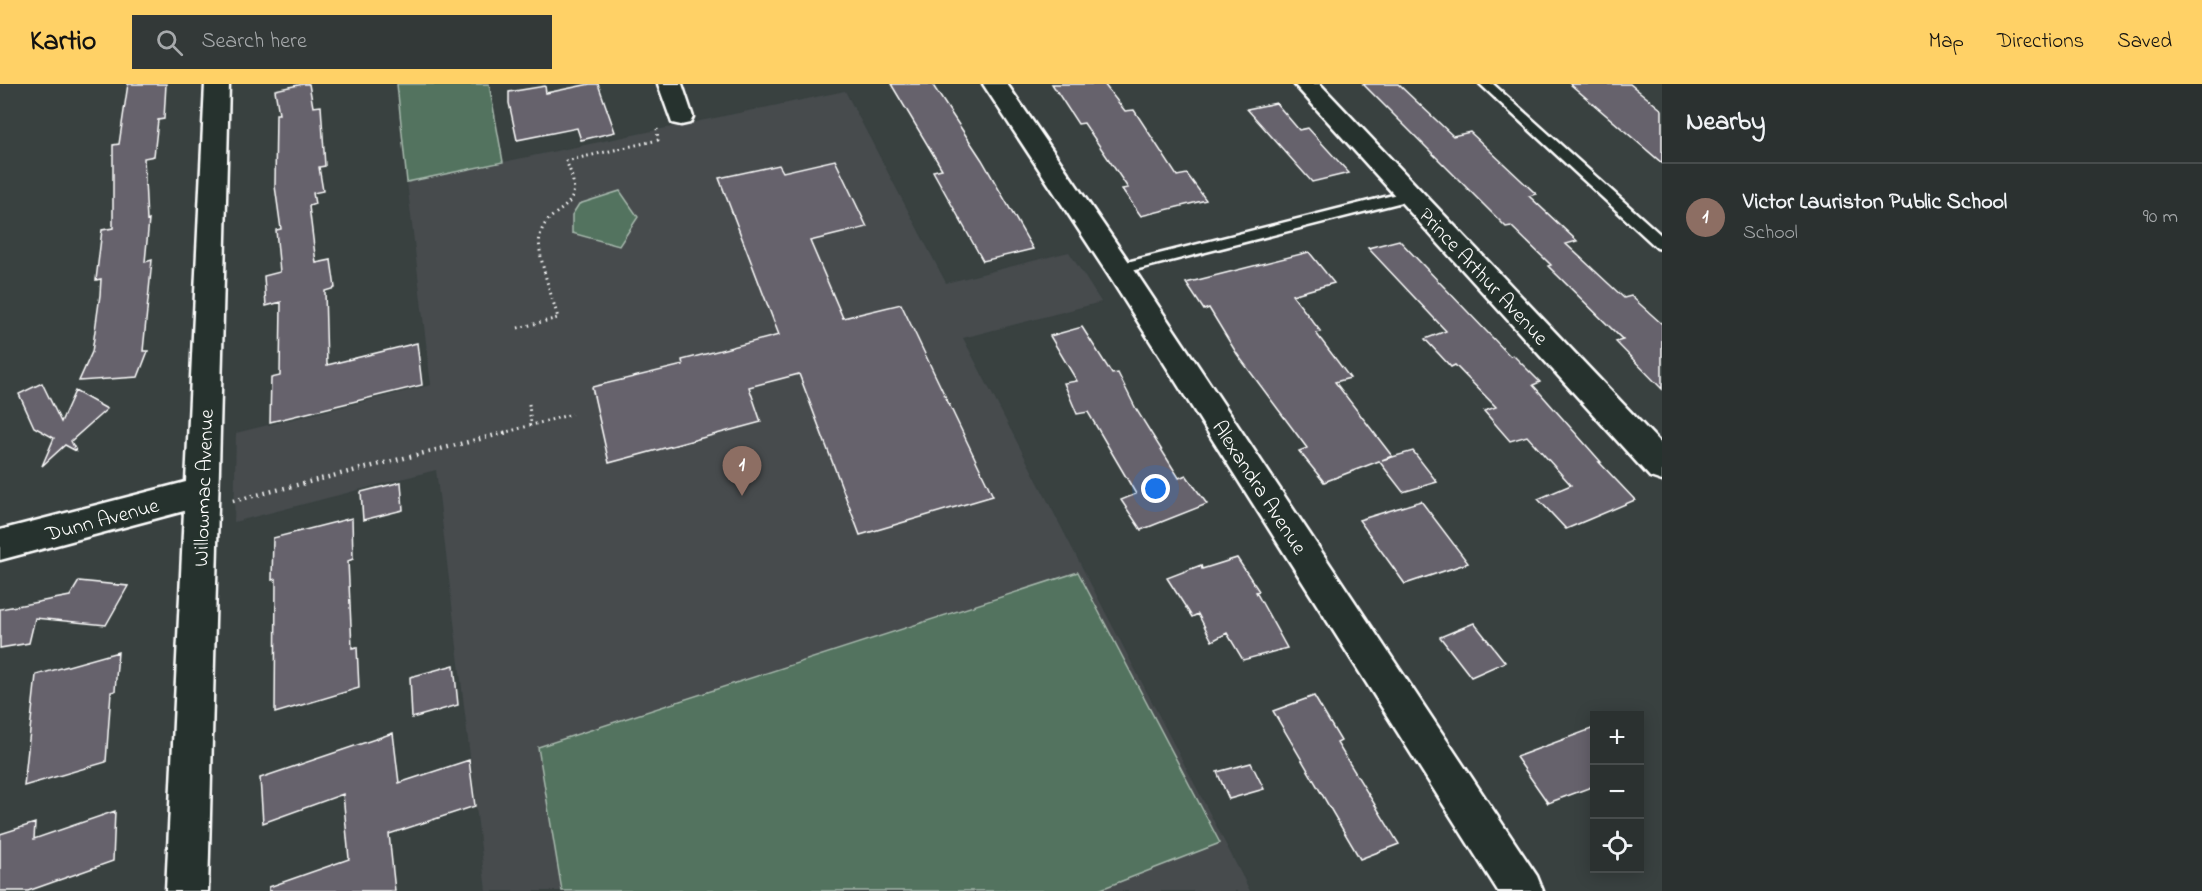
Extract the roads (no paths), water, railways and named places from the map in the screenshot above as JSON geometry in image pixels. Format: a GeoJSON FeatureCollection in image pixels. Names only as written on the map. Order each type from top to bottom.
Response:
{"type":"FeatureCollection","features":[{"type":"Feature","properties":{"kind":"street","name":"Willowmac Avenue"},"geometry":{"type":"LineString","coordinates":[[187,891],[216,496],[217,84]]}},
{"type":"Feature","properties":{"kind":"street"},"geometry":{"type":"LineString","coordinates":[[670,84],[681,117]]}},
{"type":"Feature","properties":{"kind":"street","name":"Alexandra Avenue"},"geometry":{"type":"LineString","coordinates":[[995,84],[1119,269],[1522,891]]}},
{"type":"Feature","properties":{"kind":"street","name":"Prince Arthur Avenue"},"geometry":{"type":"LineString","coordinates":[[1306,84],[1662,467]]}},
{"type":"Feature","properties":{"kind":"street","name":"Dunn Avenue"},"geometry":{"type":"LineString","coordinates":[[0,545],[152,506],[216,496]]}},
{"type":"Feature","properties":{"kind":"lane"},"geometry":{"type":"LineString","coordinates":[[1486,84],[1662,244]]}},
{"type":"Feature","properties":{"kind":"lane"},"geometry":{"type":"LineString","coordinates":[[1119,269],[1409,195]]}},
{"type":"Feature","properties":{"kind":"place","name":"Victor Lauriston Public School"},"geometry":{"type":"Point","coordinates":[742,496]}}]}
